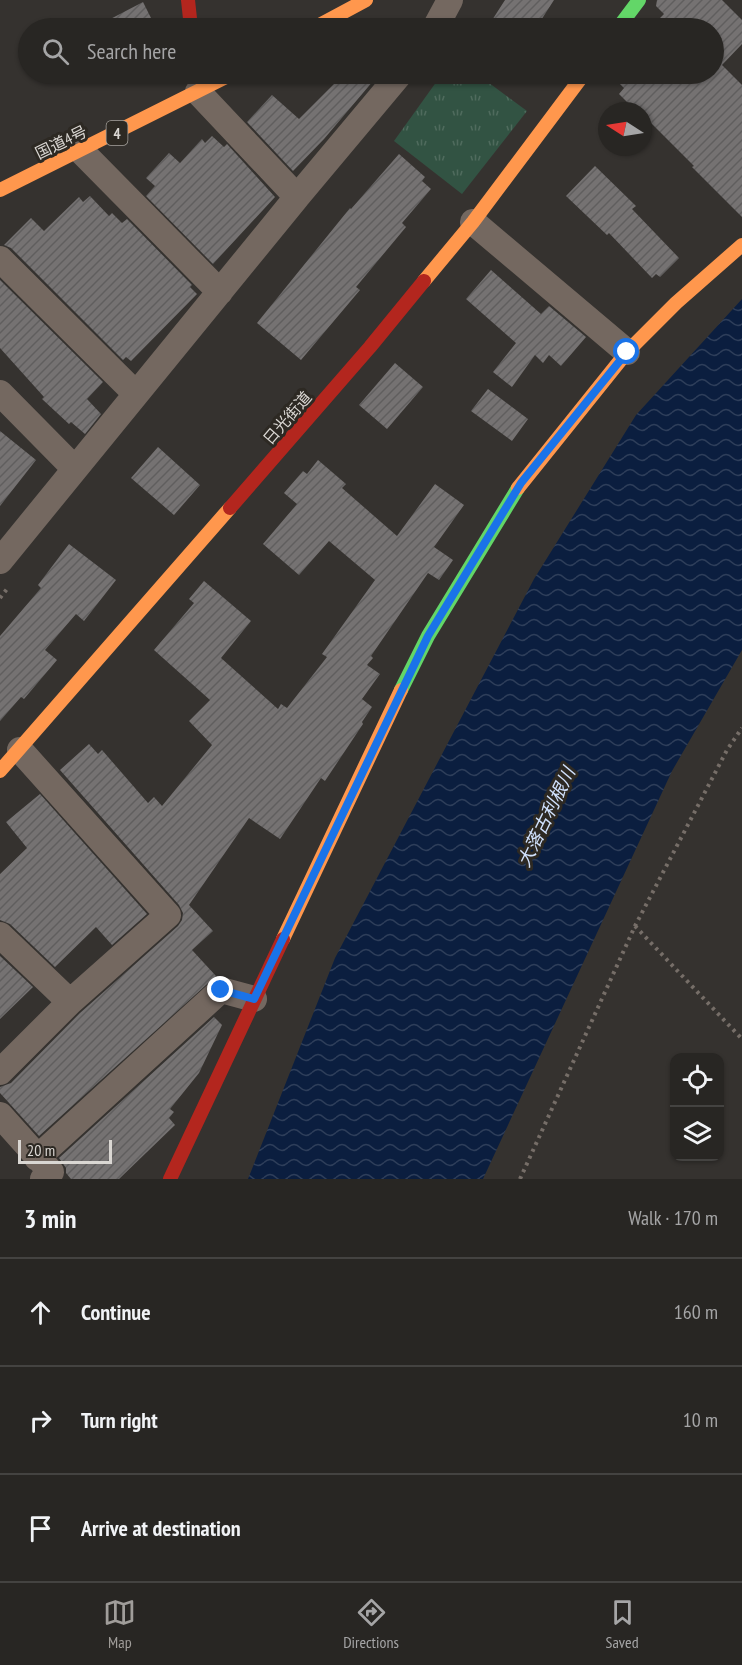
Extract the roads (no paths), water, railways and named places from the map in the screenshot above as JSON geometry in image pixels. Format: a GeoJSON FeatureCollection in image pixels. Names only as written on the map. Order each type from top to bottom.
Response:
{"type":"FeatureCollection","features":[{"type":"Feature","properties":{"kind":"main road"},"geometry":{"type":"LineString","coordinates":[[188,0],[190,18]]}},
{"type":"Feature","properties":{"kind":"main road"},"geometry":{"type":"LineString","coordinates":[[333,18],[366,0]]}},
{"type":"Feature","properties":{"kind":"main road"},"geometry":{"type":"LineString","coordinates":[[626,18],[639,0]]}},
{"type":"Feature","properties":{"kind":"main road","name":"国道4号"},"geometry":{"type":"LineString","coordinates":[[0,190],[81,151],[195,84]]}},
{"type":"Feature","properties":{"kind":"main road","name":"日光街道"},"geometry":{"type":"LineString","coordinates":[[0,771],[370,347],[473,222],[576,84]]}},
{"type":"Feature","properties":{"kind":"main road"},"geometry":{"type":"LineString","coordinates":[[170,1179],[428,636],[521,483],[627,352],[676,303],[742,245]]}},
{"type":"Feature","properties":{"kind":"street"},"geometry":{"type":"LineString","coordinates":[[440,18],[450,0]]}},
{"type":"Feature","properties":{"kind":"street"},"geometry":{"type":"LineString","coordinates":[[198,84],[297,197]]}},
{"type":"Feature","properties":{"kind":"street"},"geometry":{"type":"LineString","coordinates":[[0,561],[392,84]]}},
{"type":"Feature","properties":{"kind":"street"},"geometry":{"type":"LineString","coordinates":[[81,151],[220,292]]}},
{"type":"Feature","properties":{"kind":"street"},"geometry":{"type":"LineString","coordinates":[[473,222],[627,352]]}},
{"type":"Feature","properties":{"kind":"street"},"geometry":{"type":"LineString","coordinates":[[0,259],[136,394]]}},
{"type":"Feature","properties":{"kind":"street"},"geometry":{"type":"LineString","coordinates":[[0,393],[75,469]]}},
{"type":"Feature","properties":{"kind":"street"},"geometry":{"type":"LineString","coordinates":[[0,1072],[70,1002],[168,915],[20,750]]}},
{"type":"Feature","properties":{"kind":"street"},"geometry":{"type":"LineString","coordinates":[[0,935],[70,1002]]}},
{"type":"Feature","properties":{"kind":"street"},"geometry":{"type":"LineString","coordinates":[[0,1115],[40,1168],[221,990],[254,999]]}},
{"type":"Feature","properties":{"kind":"water","name":"大落古利根川"},"geometry":{"type":"Polygon","coordinates":[[[742,299],[742,650],[672,771],[483,1179],[248,1179],[335,958],[534,579],[636,415],[742,299]]]}}]}
